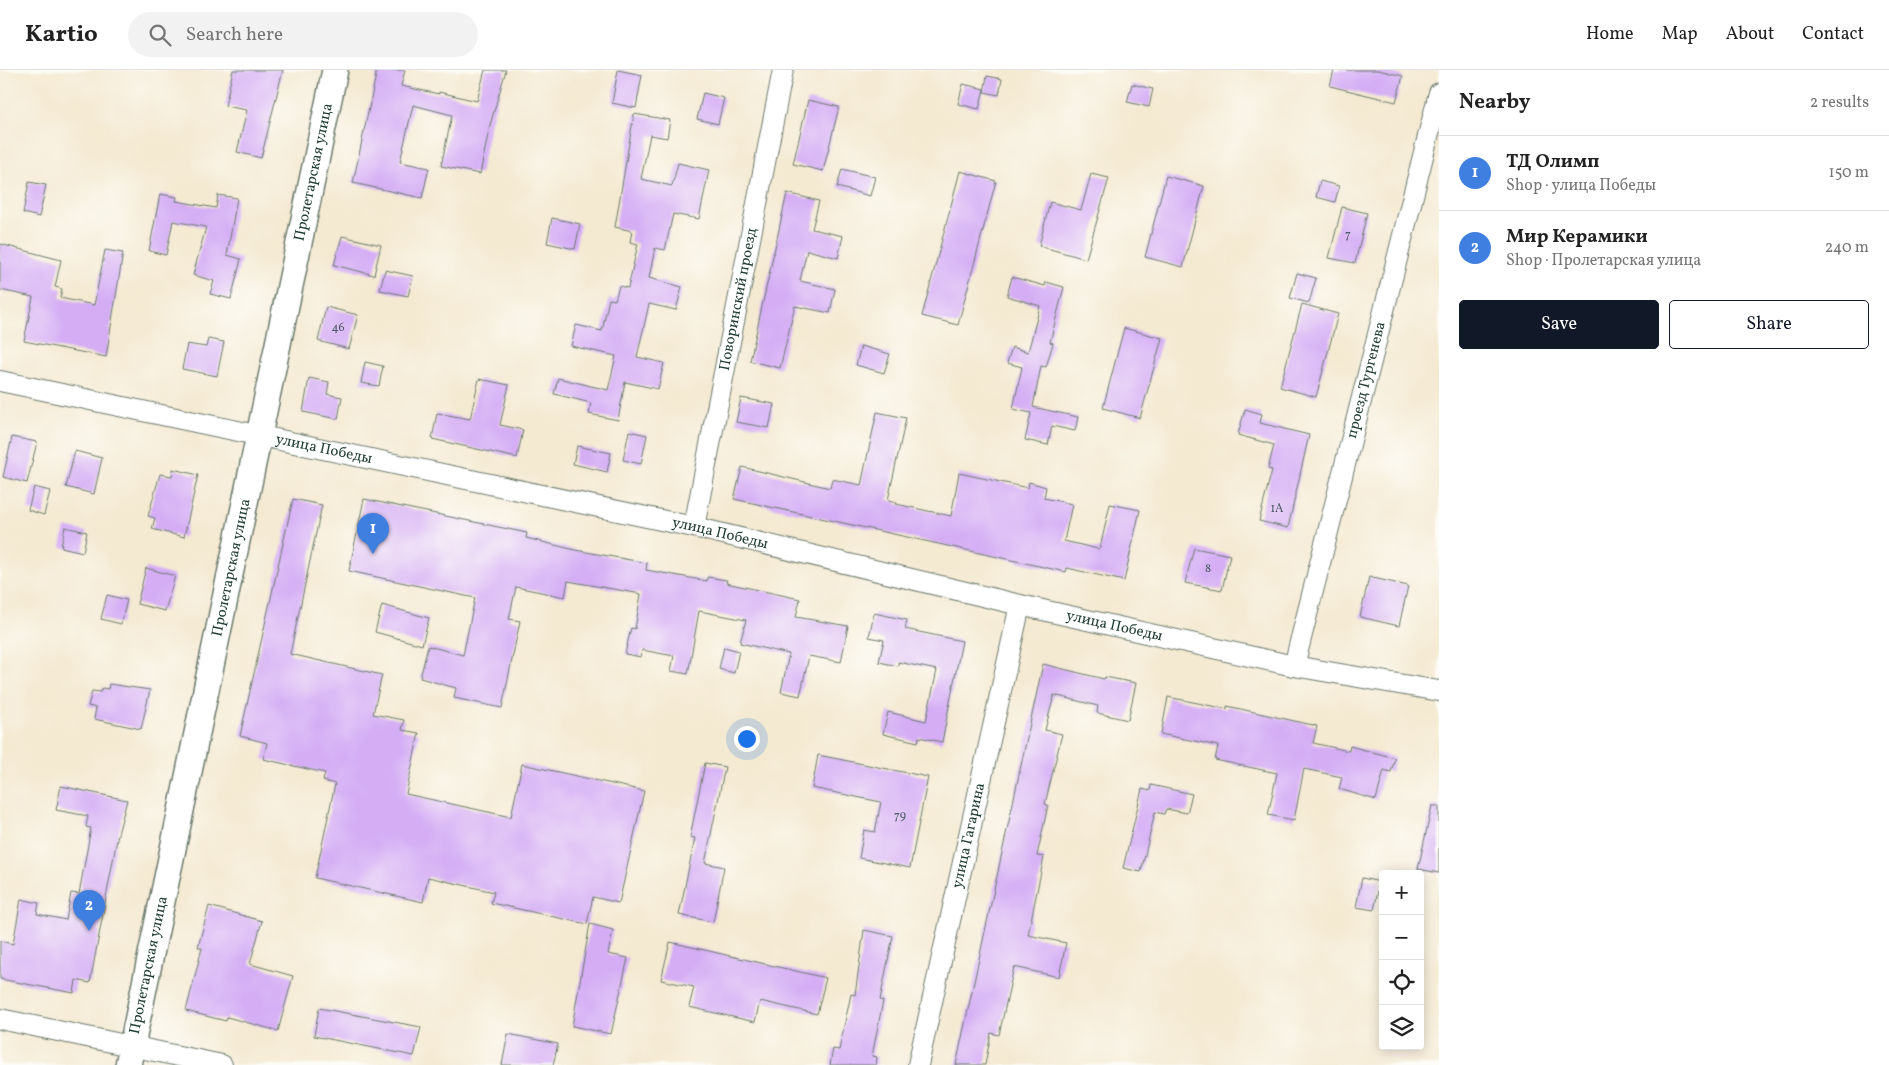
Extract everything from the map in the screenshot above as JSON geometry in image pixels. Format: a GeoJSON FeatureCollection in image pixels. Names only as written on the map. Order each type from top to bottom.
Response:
{"type":"FeatureCollection","features":[{"type":"Feature","properties":{"kind":"street","name":"Пролетарская улица"},"geometry":{"type":"LineString","coordinates":[[130,1055],[334,70]]}},
{"type":"Feature","properties":{"kind":"street","name":"Поворинский проезд"},"geometry":{"type":"LineString","coordinates":[[694,528],[783,70]]}},
{"type":"Feature","properties":{"kind":"street","name":"проезд Тургенева"},"geometry":{"type":"LineString","coordinates":[[1294,666],[1439,93]]}},
{"type":"Feature","properties":{"kind":"street","name":"улица Победы"},"geometry":{"type":"LineString","coordinates":[[0,381],[694,528],[1020,605],[1294,666],[1439,691]]}},
{"type":"Feature","properties":{"kind":"street","name":"улица Гагарина"},"geometry":{"type":"LineString","coordinates":[[918,1065],[1020,605]]}},
{"type":"Feature","properties":{"kind":"street"},"geometry":{"type":"LineString","coordinates":[[0,1019],[130,1055],[222,1065]]}},
{"type":"Feature","properties":{"kind":"building"},"geometry":{"type":"Polygon","coordinates":[[[233,70],[283,70],[261,158],[237,152],[247,110],[225,106],[233,70]]]}},
{"type":"Feature","properties":{"kind":"building"},"geometry":{"type":"Polygon","coordinates":[[[377,70],[405,70],[401,86],[477,101],[485,70],[506,70],[490,125],[480,174],[441,166],[452,115],[413,105],[400,162],[429,168],[422,198],[353,183],[377,70]]]}},
{"type":"Feature","properties":{"kind":"building"},"geometry":{"type":"Polygon","coordinates":[[[618,70],[642,75],[636,108],[612,103],[618,70]]]}},
{"type":"Feature","properties":{"kind":"building"},"geometry":{"type":"Polygon","coordinates":[[[1334,70],[1378,70],[1403,76],[1396,102],[1330,86],[1334,70]]]}},
{"type":"Feature","properties":{"kind":"building"},"geometry":{"type":"Polygon","coordinates":[[[987,76],[1002,79],[999,95],[984,92],[987,76]]]}},
{"type":"Feature","properties":{"kind":"building"},"geometry":{"type":"Polygon","coordinates":[[[963,84],[984,89],[979,109],[958,104],[963,84]]]}},
{"type":"Feature","properties":{"kind":"building"},"geometry":{"type":"Polygon","coordinates":[[[1132,84],[1153,89],[1149,107],[1127,102],[1132,84]]]}},
{"type":"Feature","properties":{"kind":"building"},"geometry":{"type":"Polygon","coordinates":[[[703,93],[724,98],[718,124],[697,119],[703,93]]]}},
{"type":"Feature","properties":{"kind":"building"},"geometry":{"type":"Polygon","coordinates":[[[808,100],[839,107],[823,171],[793,164],[808,100]]]}},
{"type":"Feature","properties":{"kind":"building"},"geometry":{"type":"Polygon","coordinates":[[[634,114],[670,120],[667,138],[650,135],[641,179],[672,186],[678,163],[709,170],[699,219],[673,214],[665,250],[655,248],[649,278],[682,287],[676,310],[649,304],[637,357],[664,363],[658,389],[625,382],[618,420],[589,414],[591,403],[554,394],[558,378],[608,390],[616,356],[571,346],[576,325],[602,331],[609,299],[615,300],[619,286],[628,288],[638,244],[630,242],[632,231],[615,227],[634,114]]]}},
{"type":"Feature","properties":{"kind":"building"},"geometry":{"type":"Polygon","coordinates":[[[842,169],[875,177],[870,196],[837,187],[842,169]]]}},
{"type":"Feature","properties":{"kind":"building"},"geometry":{"type":"Polygon","coordinates":[[[960,171],[996,181],[958,325],[922,316],[960,171]]]}},
{"type":"Feature","properties":{"kind":"building"},"geometry":{"type":"Polygon","coordinates":[[[1091,174],[1109,178],[1086,259],[1039,246],[1050,202],[1081,210],[1091,174]]]}},
{"type":"Feature","properties":{"kind":"building"},"geometry":{"type":"Polygon","coordinates":[[[1166,176],[1204,186],[1183,267],[1145,257],[1166,176]]]}},
{"type":"Feature","properties":{"kind":"building"},"geometry":{"type":"Polygon","coordinates":[[[1320,181],[1339,186],[1335,202],[1316,197],[1320,181]]]}},
{"type":"Feature","properties":{"kind":"building"},"geometry":{"type":"Polygon","coordinates":[[[29,182],[46,185],[39,217],[23,213],[29,182]]]}},
{"type":"Feature","properties":{"kind":"building"},"geometry":{"type":"Polygon","coordinates":[[[787,193],[819,201],[812,229],[843,236],[838,258],[807,250],[800,281],[835,289],[830,313],[795,306],[780,368],[750,361],[787,193]]]}},
{"type":"Feature","properties":{"kind":"building"},"geometry":{"type":"Polygon","coordinates":[[[160,194],[177,197],[176,201],[216,208],[218,195],[237,198],[227,255],[241,259],[231,299],[210,294],[214,281],[193,275],[206,227],[173,221],[166,255],[149,251],[160,194]]]}},
{"type":"Feature","properties":{"kind":"building"},"geometry":{"type":"Polygon","coordinates":[[[1342,207],[1367,213],[1355,263],[1329,258],[1342,207]]]}},
{"type":"Feature","properties":{"kind":"building"},"geometry":{"type":"Polygon","coordinates":[[[552,218],[580,224],[575,249],[547,243],[552,218]]]}},
{"type":"Feature","properties":{"kind":"building"},"geometry":{"type":"Polygon","coordinates":[[[342,236],[381,245],[374,275],[334,265],[342,236]]]}},
{"type":"Feature","properties":{"kind":"building"},"geometry":{"type":"Polygon","coordinates":[[[0,244],[61,260],[55,287],[62,289],[60,298],[94,305],[105,250],[123,253],[106,357],[24,341],[33,297],[0,290],[0,244]]]}},
{"type":"Feature","properties":{"kind":"building"},"geometry":{"type":"Polygon","coordinates":[[[385,270],[413,276],[408,296],[380,290],[385,270]]]}},
{"type":"Feature","properties":{"kind":"building"},"geometry":{"type":"Polygon","coordinates":[[[1297,273],[1316,278],[1309,303],[1290,298],[1297,273]]]}},
{"type":"Feature","properties":{"kind":"building"},"geometry":{"type":"Polygon","coordinates":[[[1012,277],[1045,286],[1046,282],[1064,287],[1050,342],[1053,343],[1046,367],[1041,366],[1033,407],[1078,417],[1075,431],[1052,426],[1048,445],[1025,440],[1031,413],[1013,409],[1022,367],[1007,363],[1012,347],[1028,352],[1040,306],[1007,296],[1012,277]]]}},
{"type":"Feature","properties":{"kind":"building"},"geometry":{"type":"Polygon","coordinates":[[[1302,304],[1338,314],[1316,397],[1280,387],[1302,304]]]}},
{"type":"Feature","properties":{"kind":"building"},"geometry":{"type":"Polygon","coordinates":[[[326,307],[358,315],[349,349],[318,341],[326,307]]]}},
{"type":"Feature","properties":{"kind":"building"},"geometry":{"type":"Polygon","coordinates":[[[1124,328],[1162,338],[1140,418],[1103,408],[1124,328]]]}},
{"type":"Feature","properties":{"kind":"building"},"geometry":{"type":"Polygon","coordinates":[[[208,339],[224,342],[217,376],[182,369],[187,344],[206,347],[208,339]]]}},
{"type":"Feature","properties":{"kind":"building"},"geometry":{"type":"Polygon","coordinates":[[[861,346],[890,354],[884,373],[856,365],[861,346]]]}},
{"type":"Feature","properties":{"kind":"building"},"geometry":{"type":"Polygon","coordinates":[[[365,362],[383,366],[379,386],[361,383],[365,362]]]}},
{"type":"Feature","properties":{"kind":"building"},"geometry":{"type":"Polygon","coordinates":[[[309,378],[329,382],[327,394],[342,397],[338,419],[303,412],[309,378]]]}},
{"type":"Feature","properties":{"kind":"building"},"geometry":{"type":"Polygon","coordinates":[[[479,379],[509,385],[500,425],[523,430],[517,458],[432,439],[437,413],[470,419],[479,379]]]}},
{"type":"Feature","properties":{"kind":"building"},"geometry":{"type":"Polygon","coordinates":[[[741,398],[774,404],[769,428],[736,422],[741,398]]]}},
{"type":"Feature","properties":{"kind":"building"},"geometry":{"type":"Polygon","coordinates":[[[1245,409],[1262,414],[1260,423],[1309,435],[1288,528],[1259,521],[1272,470],[1268,469],[1274,445],[1238,435],[1245,409]]]}},
{"type":"Feature","properties":{"kind":"building"},"geometry":{"type":"Polygon","coordinates":[[[877,412],[906,418],[888,500],[897,502],[896,504],[951,516],[959,473],[1028,488],[1029,482],[1046,487],[1044,498],[1072,504],[1064,541],[1098,549],[1100,548],[1110,504],[1140,510],[1124,581],[1067,568],[1066,572],[734,499],[742,467],[830,488],[832,479],[861,485],[877,412]]]}},
{"type":"Feature","properties":{"kind":"building"},"geometry":{"type":"Polygon","coordinates":[[[629,431],[647,435],[641,464],[623,460],[629,431]]]}},
{"type":"Feature","properties":{"kind":"building"},"geometry":{"type":"Polygon","coordinates":[[[12,437],[37,442],[27,483],[3,477],[12,437]]]}},
{"type":"Feature","properties":{"kind":"building"},"geometry":{"type":"Polygon","coordinates":[[[577,446],[611,453],[607,472],[573,464],[577,446]]]}},
{"type":"Feature","properties":{"kind":"building"},"geometry":{"type":"Polygon","coordinates":[[[75,451],[102,458],[94,494],[66,487],[75,451]]]}},
{"type":"Feature","properties":{"kind":"building"},"geometry":{"type":"Polygon","coordinates":[[[173,469],[198,475],[184,537],[152,529],[155,518],[148,516],[160,474],[172,476],[173,469]]]}},
{"type":"Feature","properties":{"kind":"building"},"geometry":{"type":"Polygon","coordinates":[[[34,487],[50,491],[44,515],[28,510],[34,487]]]}},
{"type":"Feature","properties":{"kind":"building"},"geometry":{"type":"Polygon","coordinates":[[[293,499],[322,505],[290,654],[382,675],[373,714],[404,720],[402,730],[419,733],[406,794],[511,817],[522,764],[644,791],[619,903],[593,897],[587,924],[491,903],[494,892],[428,877],[423,902],[315,878],[335,784],[323,781],[325,773],[263,759],[267,743],[240,736],[293,499]]]}},
{"type":"Feature","properties":{"kind":"building"},"geometry":{"type":"Polygon","coordinates":[[[364,499],[527,533],[526,538],[575,550],[647,563],[646,570],[707,581],[707,577],[727,580],[726,583],[800,599],[796,617],[848,626],[841,662],[809,656],[800,696],[781,692],[789,654],[740,643],[746,620],[699,611],[688,674],[671,671],[674,656],[642,650],[641,657],[625,654],[631,628],[635,629],[641,594],[568,581],[565,597],[516,587],[509,619],[520,621],[502,708],[454,698],[456,688],[420,678],[428,646],[463,655],[475,598],[349,571],[364,499]]]}},
{"type":"Feature","properties":{"kind":"building"},"geometry":{"type":"Polygon","coordinates":[[[65,527],[87,532],[83,552],[61,547],[65,527]]]}},
{"type":"Feature","properties":{"kind":"building"},"geometry":{"type":"Polygon","coordinates":[[[1194,548],[1230,555],[1222,590],[1185,583],[1194,548]]]}},
{"type":"Feature","properties":{"kind":"building"},"geometry":{"type":"Polygon","coordinates":[[[146,568],[175,576],[165,611],[137,604],[146,568]]]}},
{"type":"Feature","properties":{"kind":"building"},"geometry":{"type":"Polygon","coordinates":[[[1369,577],[1408,586],[1399,626],[1360,617],[1369,577]]]}},
{"type":"Feature","properties":{"kind":"building"},"geometry":{"type":"Polygon","coordinates":[[[107,595],[127,600],[121,624],[101,619],[107,595]]]}},
{"type":"Feature","properties":{"kind":"building"},"geometry":{"type":"Polygon","coordinates":[[[382,605],[429,618],[422,645],[375,632],[382,605]]]}},
{"type":"Feature","properties":{"kind":"building"},"geometry":{"type":"Polygon","coordinates":[[[874,613],[907,620],[905,629],[962,641],[942,742],[919,737],[918,742],[883,734],[888,712],[926,721],[937,670],[898,662],[898,666],[879,662],[884,640],[869,637],[874,613]]]}},
{"type":"Feature","properties":{"kind":"building"},"geometry":{"type":"Polygon","coordinates":[[[724,647],[739,651],[734,673],[719,669],[724,647]]]}},
{"type":"Feature","properties":{"kind":"building"},"geometry":{"type":"Polygon","coordinates":[[[1043,664],[1104,679],[1105,677],[1136,683],[1128,720],[1097,713],[1098,706],[1054,695],[1045,730],[1062,734],[1045,804],[1048,805],[1037,856],[1044,857],[1028,935],[1066,943],[1059,977],[1014,967],[999,1035],[991,1033],[985,1065],[956,1065],[1043,664]]]}},
{"type":"Feature","properties":{"kind":"building"},"geometry":{"type":"Polygon","coordinates":[[[109,684],[150,690],[141,729],[94,719],[96,708],[88,706],[92,691],[100,692],[102,688],[108,689],[109,684]]]}},
{"type":"Feature","properties":{"kind":"building"},"geometry":{"type":"Polygon","coordinates":[[[1168,697],[1227,709],[1227,706],[1317,726],[1313,743],[1349,751],[1350,746],[1395,758],[1391,772],[1384,770],[1376,800],[1339,789],[1342,777],[1304,769],[1294,820],[1268,815],[1277,773],[1215,760],[1218,746],[1161,734],[1168,697]]]}},
{"type":"Feature","properties":{"kind":"building"},"geometry":{"type":"Polygon","coordinates":[[[818,755],[928,777],[910,868],[859,858],[864,830],[875,832],[881,802],[812,788],[818,755]]]}},
{"type":"Feature","properties":{"kind":"building"},"geometry":{"type":"Polygon","coordinates":[[[705,763],[725,767],[705,863],[724,867],[713,922],[679,915],[695,838],[690,837],[705,763]]]}},
{"type":"Feature","properties":{"kind":"building"},"geometry":{"type":"Polygon","coordinates":[[[1151,785],[1192,794],[1187,813],[1166,809],[1164,814],[1155,812],[1141,872],[1123,868],[1142,789],[1150,791],[1151,785]]]}},
{"type":"Feature","properties":{"kind":"building"},"geometry":{"type":"Polygon","coordinates":[[[61,786],[127,800],[118,834],[90,983],[76,980],[74,993],[0,979],[0,941],[13,944],[21,899],[39,903],[37,914],[66,920],[71,893],[79,894],[91,828],[86,827],[88,816],[56,810],[61,786]]]}},
{"type":"Feature","properties":{"kind":"building"},"geometry":{"type":"Polygon","coordinates":[[[1432,806],[1439,806],[1439,873],[1418,869],[1432,806]]]}},
{"type":"Feature","properties":{"kind":"building"},"geometry":{"type":"Polygon","coordinates":[[[1362,878],[1379,882],[1374,910],[1356,907],[1362,878]]]}},
{"type":"Feature","properties":{"kind":"building"},"geometry":{"type":"Polygon","coordinates":[[[209,906],[262,921],[250,964],[293,976],[278,1031],[227,1017],[226,1021],[186,1011],[202,948],[198,947],[209,906]]]}},
{"type":"Feature","properties":{"kind":"building"},"geometry":{"type":"Polygon","coordinates":[[[590,924],[613,930],[608,954],[628,958],[611,1034],[572,1026],[590,924]]]}},
{"type":"Feature","properties":{"kind":"building"},"geometry":{"type":"Polygon","coordinates":[[[864,930],[893,936],[880,1000],[883,1001],[872,1056],[877,1057],[876,1065],[830,1065],[833,1049],[839,1050],[851,994],[855,995],[864,930]]]}},
{"type":"Feature","properties":{"kind":"building"},"geometry":{"type":"Polygon","coordinates":[[[670,942],[826,978],[817,1014],[760,1001],[755,1022],[689,1007],[694,987],[661,980],[670,942]]]}},
{"type":"Feature","properties":{"kind":"building"},"geometry":{"type":"Polygon","coordinates":[[[319,1008],[421,1027],[414,1056],[314,1036],[319,1008]]]}},
{"type":"Feature","properties":{"kind":"building"},"geometry":{"type":"Polygon","coordinates":[[[508,1034],[558,1044],[553,1065],[502,1065],[508,1034]]]}},
{"type":"Feature","properties":{"kind":"place","name":"ТД Олимп"},"geometry":{"type":"Point","coordinates":[373,554]}},
{"type":"Feature","properties":{"kind":"place","name":"Мир Керамики"},"geometry":{"type":"Point","coordinates":[89,931]}}]}
